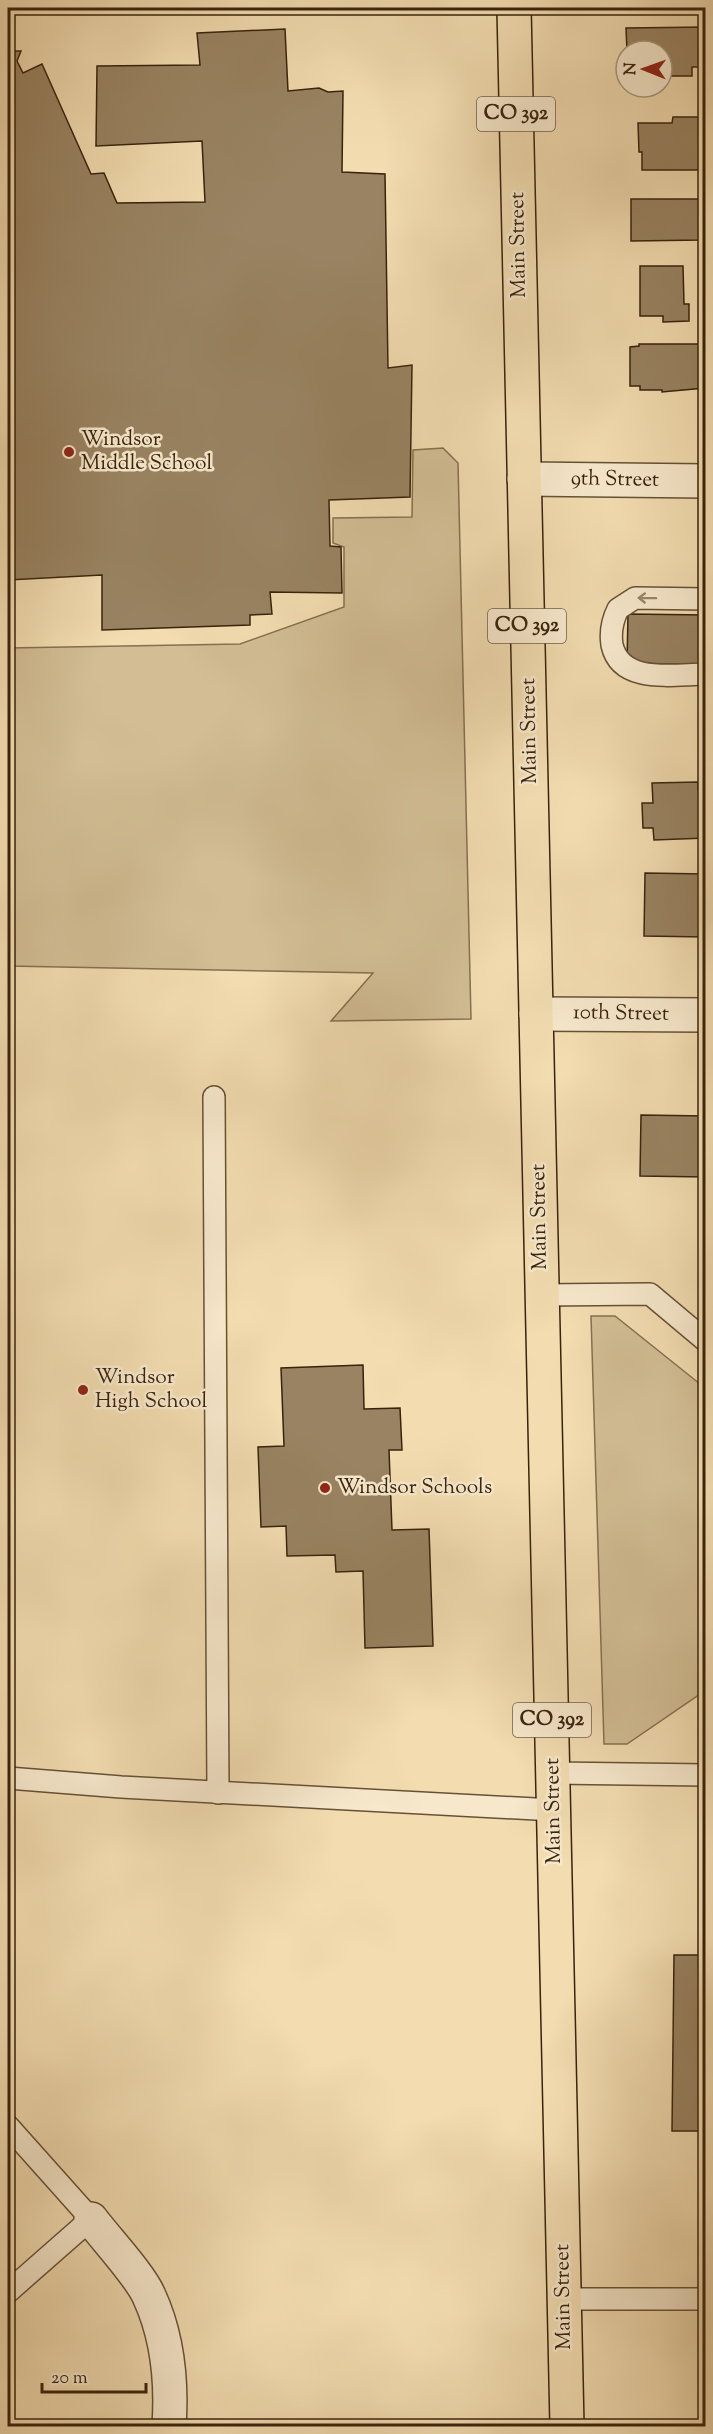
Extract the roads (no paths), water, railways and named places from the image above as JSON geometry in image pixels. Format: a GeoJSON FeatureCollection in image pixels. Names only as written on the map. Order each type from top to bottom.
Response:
{"type":"FeatureCollection","features":[{"type":"Feature","properties":{"kind":"main road","name":"Main Street"},"geometry":{"type":"LineString","coordinates":[[514,8],[567,2427]]}},
{"type":"Feature","properties":{"kind":"street","name":"9th Street"},"geometry":{"type":"LineString","coordinates":[[524,479],[705,480]]}},
{"type":"Feature","properties":{"kind":"street","name":"10th Street"},"geometry":{"type":"LineString","coordinates":[[536,1014],[705,1015]]}},
{"type":"Feature","properties":{"kind":"street"},"geometry":{"type":"LineString","coordinates":[[91,2219],[149,2294],[165,2341],[171,2393],[169,2427]]}},
{"type":"Feature","properties":{"kind":"lane"},"geometry":{"type":"LineString","coordinates":[[705,599],[635,598],[618,609],[610,636],[614,654],[623,668],[635,673],[705,674]]}},
{"type":"Feature","properties":{"kind":"lane"},"geometry":{"type":"LineString","coordinates":[[214,1097],[218,1792]]}},
{"type":"Feature","properties":{"kind":"lane"},"geometry":{"type":"LineString","coordinates":[[542,1295],[650,1294],[705,1341]]}},
{"type":"Feature","properties":{"kind":"lane"},"geometry":{"type":"LineString","coordinates":[[553,1773],[705,1775]]}},
{"type":"Feature","properties":{"kind":"lane"},"geometry":{"type":"LineString","coordinates":[[8,1778],[554,1810]]}},
{"type":"Feature","properties":{"kind":"lane"},"geometry":{"type":"LineString","coordinates":[[8,2126],[91,2219],[8,2292]]}},
{"type":"Feature","properties":{"kind":"lane"},"geometry":{"type":"LineString","coordinates":[[564,2299],[705,2300]]}},
{"type":"Feature","properties":{"kind":"place","name":"Windsor Middle School"},"geometry":{"type":"Point","coordinates":[69,452]}},
{"type":"Feature","properties":{"kind":"place","name":"Windsor High School"},"geometry":{"type":"Point","coordinates":[83,1390]}},
{"type":"Feature","properties":{"kind":"place","name":"Windsor Schools"},"geometry":{"type":"Point","coordinates":[325,1488]}}]}
